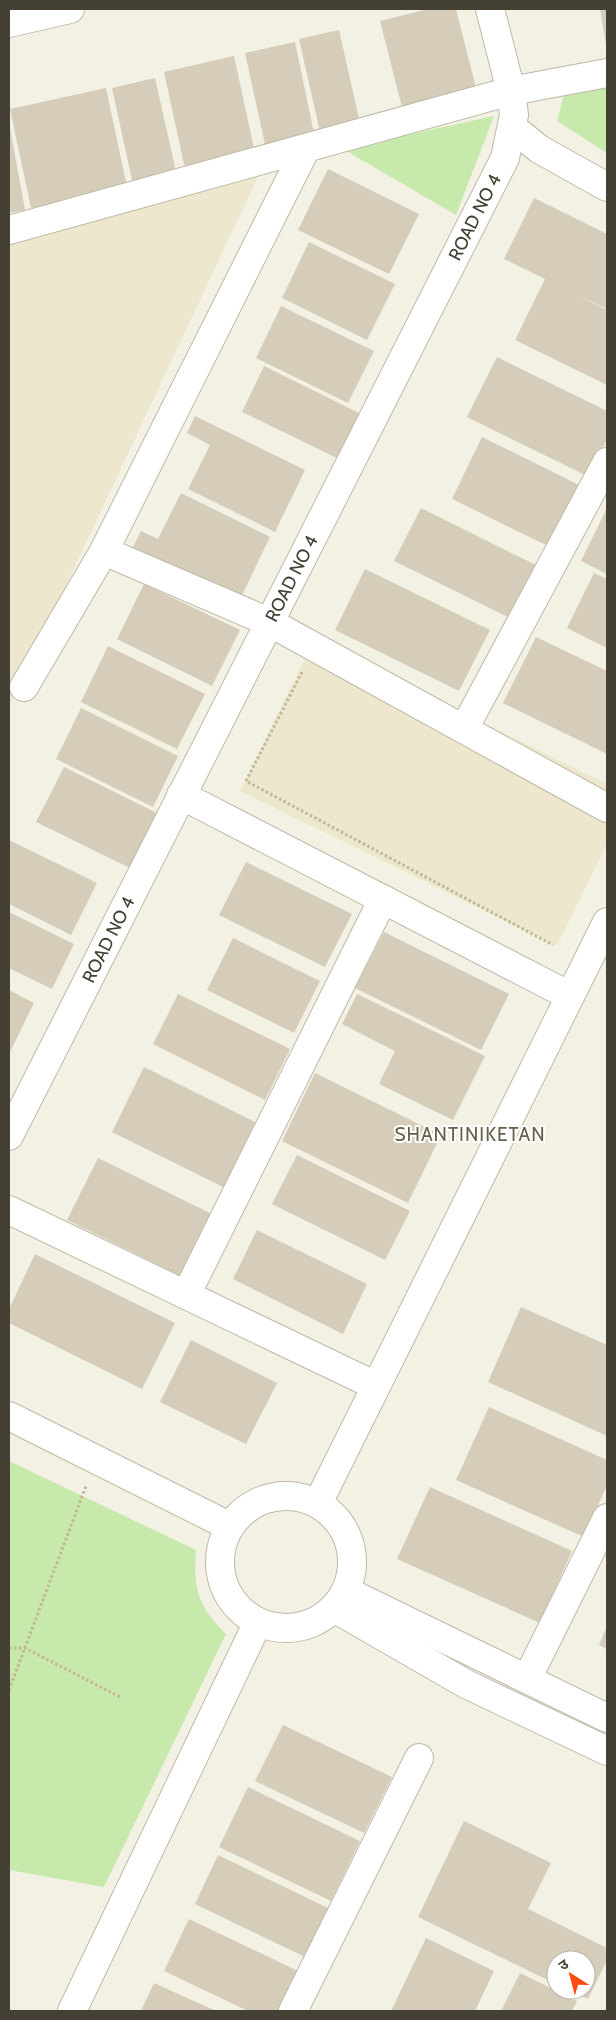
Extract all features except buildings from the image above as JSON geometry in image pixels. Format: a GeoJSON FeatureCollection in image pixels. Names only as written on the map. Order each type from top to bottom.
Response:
{"type":"FeatureCollection","features":[{"type":"Feature","properties":{"kind":"street"},"geometry":{"type":"LineString","coordinates":[[9,23],[70,9]]}},
{"type":"Feature","properties":{"kind":"street","name":"ROAD NO 4"},"geometry":{"type":"LineString","coordinates":[[9,1136],[505,158],[514,115],[490,9]]}},
{"type":"Feature","properties":{"kind":"street"},"geometry":{"type":"LineString","coordinates":[[9,230],[510,91],[607,73]]}},
{"type":"Feature","properties":{"kind":"street"},"geometry":{"type":"LineString","coordinates":[[512,127],[539,148],[607,187]]}},
{"type":"Feature","properties":{"kind":"street"},"geometry":{"type":"LineString","coordinates":[[24,687],[104,551],[306,148]]}},
{"type":"Feature","properties":{"kind":"street"},"geometry":{"type":"LineString","coordinates":[[464,729],[607,462]]}},
{"type":"Feature","properties":{"kind":"street"},"geometry":{"type":"LineString","coordinates":[[104,551],[269,622],[607,808]]}},
{"type":"Feature","properties":{"kind":"street"},"geometry":{"type":"LineString","coordinates":[[181,795],[570,996]]}},
{"type":"Feature","properties":{"kind":"street"},"geometry":{"type":"LineString","coordinates":[[186,1295],[383,899]]}},
{"type":"Feature","properties":{"kind":"street"},"geometry":{"type":"LineString","coordinates":[[318,1503],[607,922]]}},
{"type":"Feature","properties":{"kind":"street"},"geometry":{"type":"LineString","coordinates":[[9,1210],[376,1386]]}},
{"type":"Feature","properties":{"kind":"street"},"geometry":{"type":"LineString","coordinates":[[9,1416],[230,1526]]}},
{"type":"Feature","properties":{"kind":"street"},"geometry":{"type":"LineString","coordinates":[[279,1495],[298,1496],[318,1503],[334,1515],[346,1532],[352,1551],[352,1572],[340,1600],[317,1621],[298,1628],[277,1628],[258,1622],[239,1610],[226,1591],[219,1570],[221,1547],[230,1526],[242,1511],[259,1501],[279,1495]]}},
{"type":"Feature","properties":{"kind":"street"},"geometry":{"type":"LineString","coordinates":[[527,1679],[607,1518]]}},
{"type":"Feature","properties":{"kind":"street"},"geometry":{"type":"LineString","coordinates":[[340,1600],[527,1679],[607,1718]]}},
{"type":"Feature","properties":{"kind":"street"},"geometry":{"type":"LineString","coordinates":[[340,1600],[466,1684],[607,1750]]}},
{"type":"Feature","properties":{"kind":"street"},"geometry":{"type":"LineString","coordinates":[[72,2011],[258,1622]]}},
{"type":"Feature","properties":{"kind":"street"},"geometry":{"type":"LineString","coordinates":[[293,2011],[419,1758]]}},
{"type":"Feature","properties":{"kind":"path"},"geometry":{"type":"LineString","coordinates":[[314,647],[246,781],[553,945]]}},
{"type":"Feature","properties":{"kind":"path"},"geometry":{"type":"LineString","coordinates":[[9,1690],[96,1459]]}},
{"type":"Feature","properties":{"kind":"path"},"geometry":{"type":"LineString","coordinates":[[9,1648],[25,1648],[120,1697]]}},
{"type":"Feature","properties":{"kind":"shaded area"},"geometry":{"type":"Polygon","coordinates":[[[262,168],[9,707],[9,229],[262,168]]]}},
{"type":"Feature","properties":{"kind":"shaded area"},"geometry":{"type":"Polygon","coordinates":[[[314,640],[607,784],[607,844],[557,946],[240,791],[314,640]]]}},
{"type":"Feature","properties":{"kind":"green space"},"geometry":{"type":"Polygon","coordinates":[[[607,85],[607,153],[557,121],[565,91],[607,85]]]}},
{"type":"Feature","properties":{"kind":"green space"},"geometry":{"type":"Polygon","coordinates":[[[494,116],[456,215],[343,149],[494,116]]]}},
{"type":"Feature","properties":{"kind":"green space"},"geometry":{"type":"Polygon","coordinates":[[[9,1461],[196,1550],[195,1576],[199,1596],[209,1615],[226,1634],[104,1887],[9,1870],[9,1461]]]}},
{"type":"Feature","properties":{"kind":"district","name":"SHANTINIKETAN"},"geometry":{"type":"Point","coordinates":[470,1134]}}]}
